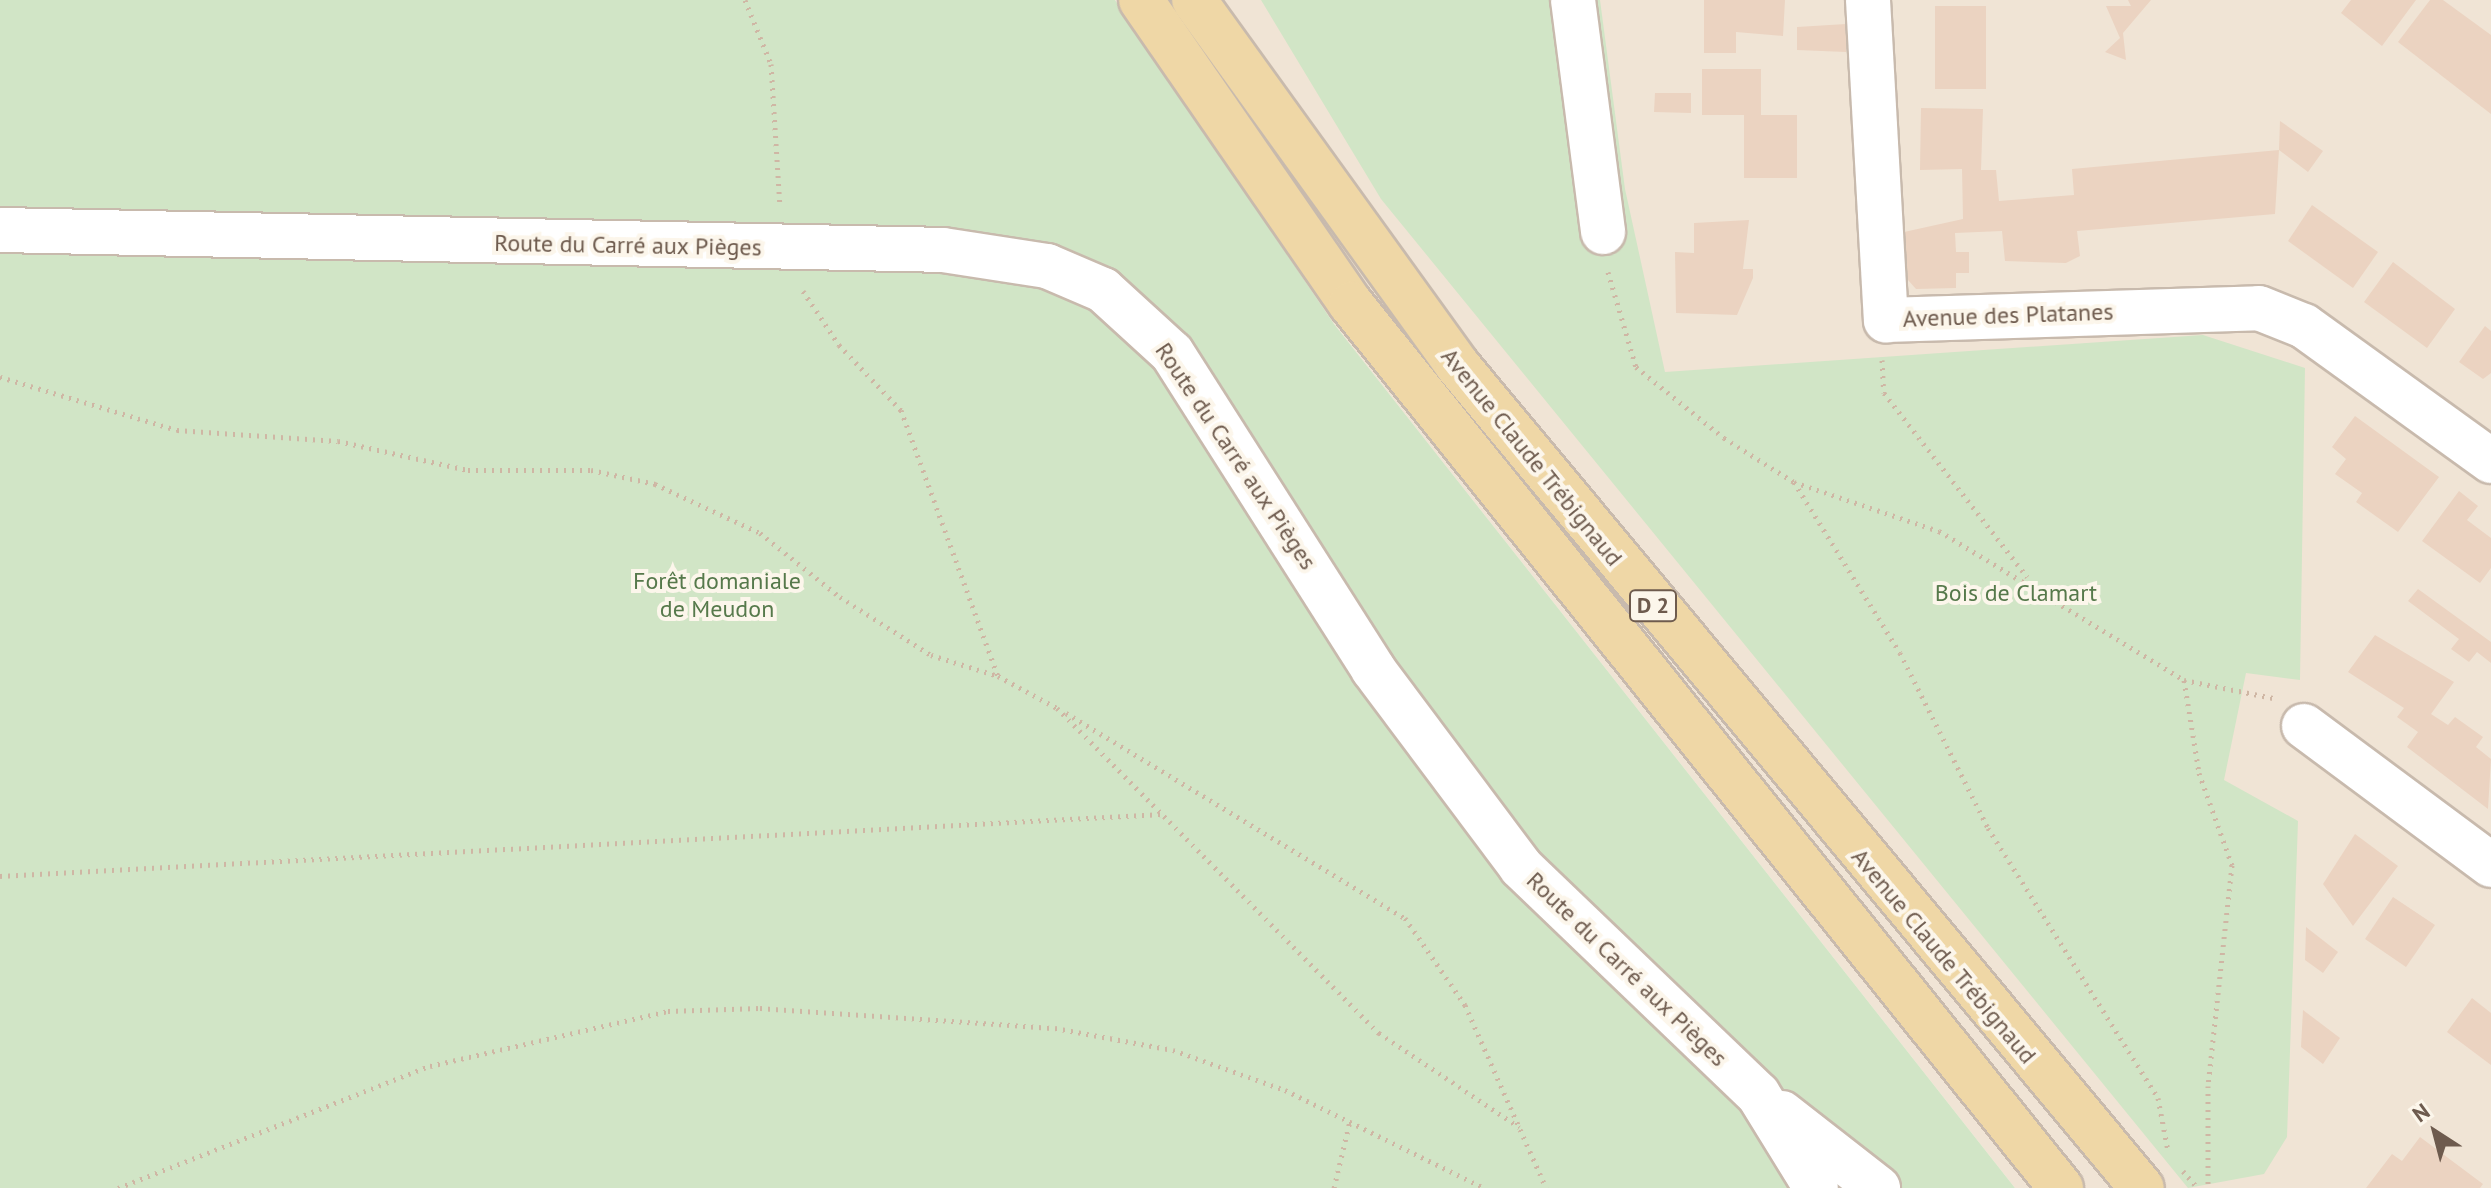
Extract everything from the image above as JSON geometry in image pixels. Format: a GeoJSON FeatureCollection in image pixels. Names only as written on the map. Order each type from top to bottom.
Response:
{"type":"FeatureCollection","features":[{"type":"Feature","properties":{"kind":"main road","name":"Avenue Claude Trébignaud"},"geometry":{"type":"LineString","coordinates":[[1141,0],[1351,304],[2061,1188]]}},
{"type":"Feature","properties":{"kind":"main road","name":"Avenue Claude Trébignaud"},"geometry":{"type":"LineString","coordinates":[[1194,0],[1458,366],[2142,1188]]}},
{"type":"Feature","properties":{"kind":"street"},"geometry":{"type":"LineString","coordinates":[[1573,0],[1603,232]]}},
{"type":"Feature","properties":{"kind":"street","name":"Avenue des Platanes"},"geometry":{"type":"LineString","coordinates":[[1868,0],[1886,320],[2259,308],[2304,326],[2491,461]]}},
{"type":"Feature","properties":{"kind":"street","name":"Route du Carré aux Pièges"},"geometry":{"type":"LineString","coordinates":[[0,230],[943,250],[1047,266],[1103,290],[1140,319],[1172,353],[1373,669],[1521,867],[1758,1094],[1816,1188]]}},
{"type":"Feature","properties":{"kind":"street"},"geometry":{"type":"LineString","coordinates":[[2304,726],[2491,865]]}},
{"type":"Feature","properties":{"kind":"street"},"geometry":{"type":"LineString","coordinates":[[1758,1094],[1878,1188]]}},
{"type":"Feature","properties":{"kind":"path"},"geometry":{"type":"LineString","coordinates":[[745,0],[771,64],[783,249],[839,345],[901,410],[998,676]]}},
{"type":"Feature","properties":{"kind":"path"},"geometry":{"type":"LineString","coordinates":[[1603,232],[1636,367],[1724,438],[1794,482],[1939,531],[2030,581],[2184,680],[2259,692],[2293,705],[2304,726]]}},
{"type":"Feature","properties":{"kind":"path"},"geometry":{"type":"LineString","coordinates":[[1886,320],[1884,393],[2030,581]]}},
{"type":"Feature","properties":{"kind":"path"},"geometry":{"type":"LineString","coordinates":[[0,377],[177,430],[338,441],[468,470],[591,470],[655,484],[760,533],[840,597],[931,655],[998,676],[1057,708],[1405,918],[1465,1005],[1546,1188]]}},
{"type":"Feature","properties":{"kind":"path"},"geometry":{"type":"LineString","coordinates":[[1794,482],[1900,653],[1988,828],[2158,1098],[2169,1155],[2198,1188]]}},
{"type":"Feature","properties":{"kind":"path"},"geometry":{"type":"LineString","coordinates":[[2184,680],[2199,773],[2232,865],[2208,1086],[2208,1188]]}},
{"type":"Feature","properties":{"kind":"path"},"geometry":{"type":"LineString","coordinates":[[1057,708],[1379,1033],[1519,1127]]}},
{"type":"Feature","properties":{"kind":"path"},"geometry":{"type":"LineString","coordinates":[[0,876],[1163,814]]}},
{"type":"Feature","properties":{"kind":"path"},"geometry":{"type":"LineString","coordinates":[[118,1188],[430,1066],[668,1011],[760,1008],[1055,1028],[1173,1050],[1350,1121],[1484,1188]]}},
{"type":"Feature","properties":{"kind":"path"},"geometry":{"type":"LineString","coordinates":[[1334,1188],[1350,1121]]}},
{"type":"Feature","properties":{"kind":"shaded area"},"geometry":{"type":"Polygon","coordinates":[[[1115,0],[2491,0],[2491,1188],[2015,1188],[1334,324],[1115,0]]]}},
{"type":"Feature","properties":{"kind":"green space","name":"Forêt domaniale de Meudon"},"geometry":{"type":"Polygon","coordinates":[[[0,0],[1115,0],[1334,324],[2015,1188],[0,1188],[0,0]]]}},
{"type":"Feature","properties":{"kind":"green space","name":"Bois de Clamart"},"geometry":{"type":"Polygon","coordinates":[[[1261,0],[1600,0],[1625,189],[1665,372],[2203,335],[2305,368],[2300,680],[2246,673],[2224,780],[2298,821],[2287,1137],[2264,1174],[2188,1188],[1381,199],[1261,0]]]}},
{"type":"Feature","properties":{"kind":"building"},"geometry":{"type":"Polygon","coordinates":[[[1704,0],[1785,0],[1783,36],[1736,32],[1736,53],[1704,53],[1704,0]]]}},
{"type":"Feature","properties":{"kind":"building"},"geometry":{"type":"Polygon","coordinates":[[[2128,0],[2151,0],[2123,33],[2126,60],[2105,52],[2120,38],[2106,6],[2131,6],[2128,0]]]}},
{"type":"Feature","properties":{"kind":"building"},"geometry":{"type":"Polygon","coordinates":[[[2351,0],[2416,0],[2382,46],[2341,13],[2351,0]]]}},
{"type":"Feature","properties":{"kind":"building"},"geometry":{"type":"Polygon","coordinates":[[[2430,0],[2443,0],[2491,35],[2491,114],[2398,42],[2430,0]]]}},
{"type":"Feature","properties":{"kind":"building"},"geometry":{"type":"Polygon","coordinates":[[[1935,6],[1986,6],[1986,89],[1935,89],[1935,6]]]}},
{"type":"Feature","properties":{"kind":"building"},"geometry":{"type":"Polygon","coordinates":[[[1846,24],[1846,52],[1797,50],[1797,27],[1846,24]]]}},
{"type":"Feature","properties":{"kind":"building"},"geometry":{"type":"Polygon","coordinates":[[[1702,69],[1761,69],[1761,115],[1797,115],[1797,178],[1744,178],[1744,115],[1702,115],[1702,69]]]}},
{"type":"Feature","properties":{"kind":"building"},"geometry":{"type":"Polygon","coordinates":[[[1655,93],[1691,93],[1691,113],[1654,112],[1655,93]]]}},
{"type":"Feature","properties":{"kind":"building"},"geometry":{"type":"Polygon","coordinates":[[[1921,108],[1983,109],[1981,170],[1996,170],[1999,201],[2074,195],[2072,169],[2279,150],[2275,214],[2077,231],[2080,256],[2066,263],[2005,261],[2002,231],[1955,233],[1956,252],[1969,252],[1969,273],[1956,273],[1956,288],[1916,289],[1908,280],[1904,232],[1963,219],[1962,169],[1920,170],[1921,108]]]}},
{"type":"Feature","properties":{"kind":"building"},"geometry":{"type":"Polygon","coordinates":[[[2280,121],[2323,151],[2308,172],[2279,150],[2280,121]]]}},
{"type":"Feature","properties":{"kind":"building"},"geometry":{"type":"Polygon","coordinates":[[[2312,205],[2378,252],[2353,288],[2288,241],[2312,205]]]}},
{"type":"Feature","properties":{"kind":"building"},"geometry":{"type":"Polygon","coordinates":[[[1749,220],[1743,269],[1753,269],[1753,278],[1737,315],[1676,313],[1675,252],[1694,253],[1694,223],[1749,220]]]}},
{"type":"Feature","properties":{"kind":"building"},"geometry":{"type":"Polygon","coordinates":[[[2393,262],[2455,309],[2427,348],[2364,302],[2393,262]]]}},
{"type":"Feature","properties":{"kind":"building"},"geometry":{"type":"Polygon","coordinates":[[[2485,326],[2491,331],[2491,373],[2483,379],[2459,362],[2485,326]]]}},
{"type":"Feature","properties":{"kind":"building"},"geometry":{"type":"Polygon","coordinates":[[[2355,416],[2439,477],[2398,532],[2356,502],[2362,493],[2335,474],[2346,459],[2332,447],[2355,416]]]}},
{"type":"Feature","properties":{"kind":"building"},"geometry":{"type":"Polygon","coordinates":[[[2459,491],[2478,506],[2467,520],[2491,538],[2491,568],[2480,583],[2422,541],[2459,491]]]}},
{"type":"Feature","properties":{"kind":"building"},"geometry":{"type":"Polygon","coordinates":[[[2418,589],[2491,642],[2491,663],[2477,652],[2469,662],[2451,649],[2459,639],[2408,601],[2418,589]]]}},
{"type":"Feature","properties":{"kind":"building"},"geometry":{"type":"Polygon","coordinates":[[[2375,635],[2454,682],[2431,714],[2448,725],[2455,717],[2483,737],[2476,747],[2491,759],[2488,809],[2407,747],[2418,732],[2397,717],[2404,708],[2348,672],[2375,635]]]}},
{"type":"Feature","properties":{"kind":"building"},"geometry":{"type":"Polygon","coordinates":[[[2355,834],[2398,866],[2353,926],[2323,884],[2355,834]]]}},
{"type":"Feature","properties":{"kind":"building"},"geometry":{"type":"Polygon","coordinates":[[[2393,897],[2435,925],[2406,967],[2365,939],[2393,897]]]}},
{"type":"Feature","properties":{"kind":"building"},"geometry":{"type":"Polygon","coordinates":[[[2306,927],[2338,952],[2323,973],[2305,960],[2306,927]]]}},
{"type":"Feature","properties":{"kind":"building"},"geometry":{"type":"Polygon","coordinates":[[[2472,998],[2491,1013],[2491,1065],[2447,1032],[2472,998]]]}},
{"type":"Feature","properties":{"kind":"building"},"geometry":{"type":"Polygon","coordinates":[[[2303,1010],[2340,1038],[2323,1064],[2301,1047],[2303,1010]]]}},
{"type":"Feature","properties":{"kind":"building"},"geometry":{"type":"Polygon","coordinates":[[[2420,1137],[2483,1184],[2480,1188],[2366,1188],[2392,1154],[2402,1161],[2420,1137]]]}}]}
